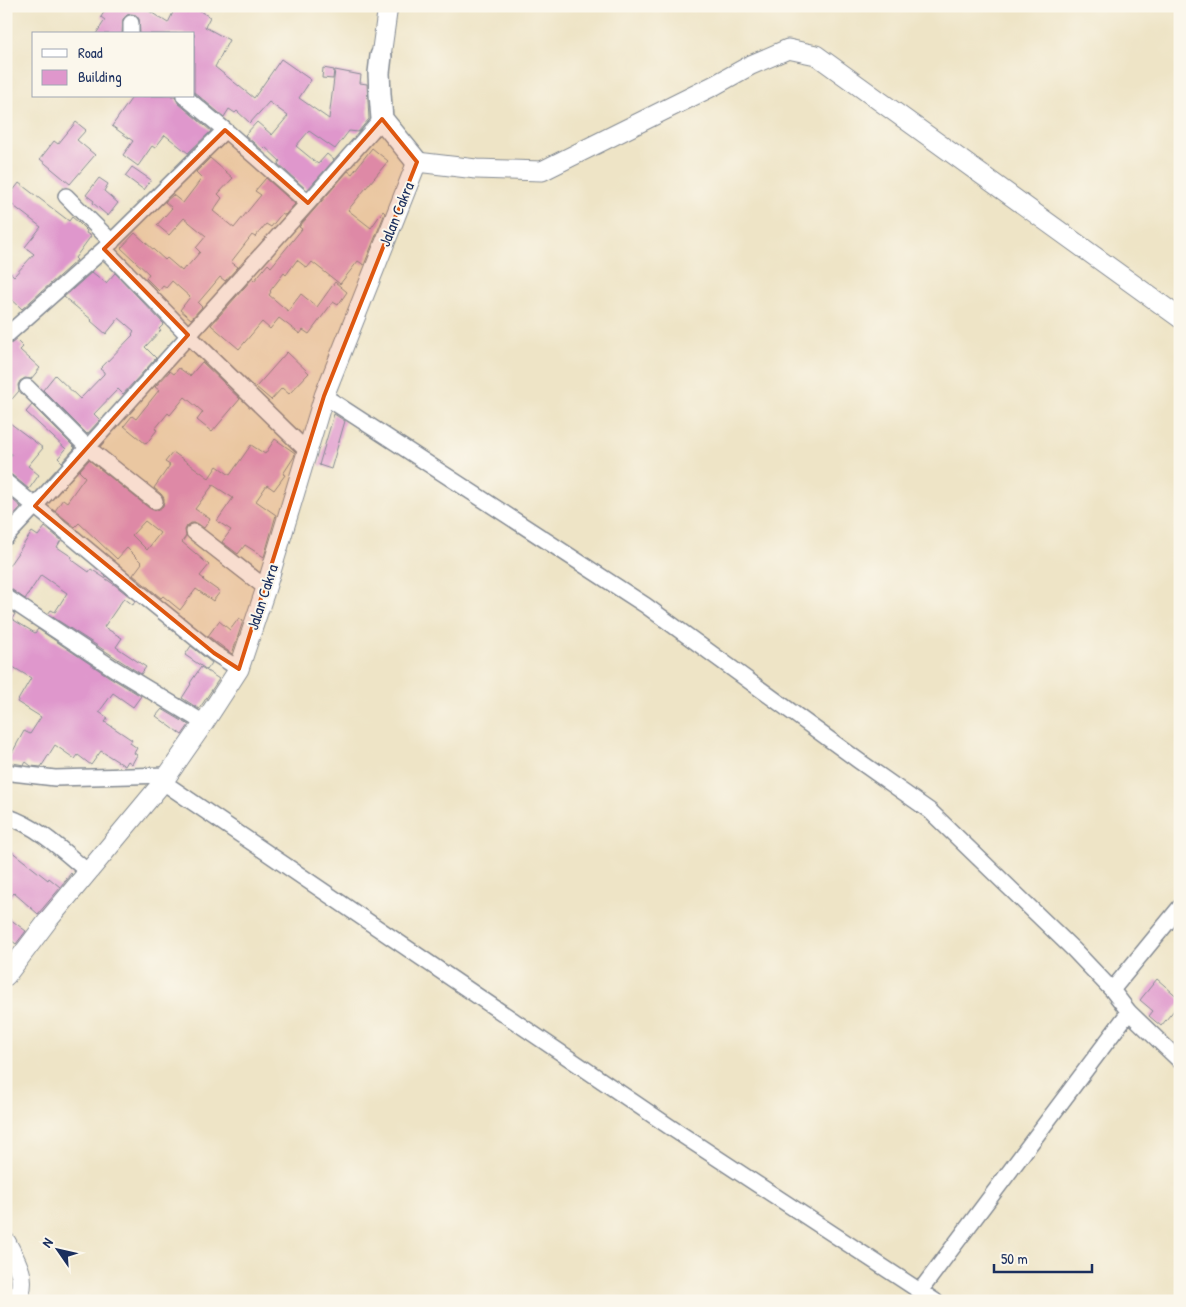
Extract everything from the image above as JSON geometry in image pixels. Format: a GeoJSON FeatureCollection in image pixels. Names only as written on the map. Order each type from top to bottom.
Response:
{"type":"FeatureCollection","features":[{"type":"Feature","properties":{"kind":"main road"},"geometry":{"type":"LineString","coordinates":[[381,56],[379,80],[382,119],[416,162]]}},
{"type":"Feature","properties":{"kind":"street"},"geometry":{"type":"LineString","coordinates":[[381,56],[388,6]]}},
{"type":"Feature","properties":{"kind":"street"},"geometry":{"type":"LineString","coordinates":[[416,162],[476,169],[542,171],[707,89],[751,65],[788,49],[816,55],[1180,318]]}},
{"type":"Feature","properties":{"kind":"street"},"geometry":{"type":"LineString","coordinates":[[186,98],[226,130],[308,203]]}},
{"type":"Feature","properties":{"kind":"street"},"geometry":{"type":"LineString","coordinates":[[6,537],[382,119]]}},
{"type":"Feature","properties":{"kind":"street"},"geometry":{"type":"LineString","coordinates":[[6,336],[108,246],[226,130]]}},
{"type":"Feature","properties":{"kind":"street","name":"Jalan Cakra"},"geometry":{"type":"LineString","coordinates":[[6,976],[49,919],[165,779],[239,669],[266,588],[324,396],[416,162]]}},
{"type":"Feature","properties":{"kind":"street"},"geometry":{"type":"LineString","coordinates":[[66,196],[188,335],[307,451]]}},
{"type":"Feature","properties":{"kind":"street"},"geometry":{"type":"LineString","coordinates":[[27,386],[88,448],[155,501]]}},
{"type":"Feature","properties":{"kind":"street"},"geometry":{"type":"LineString","coordinates":[[324,396],[645,605],[851,756],[930,811],[1074,950],[1112,990],[1129,1012],[1180,1062]]}},
{"type":"Feature","properties":{"kind":"street"},"geometry":{"type":"LineString","coordinates":[[6,482],[214,653],[239,669]]}},
{"type":"Feature","properties":{"kind":"street"},"geometry":{"type":"LineString","coordinates":[[194,532],[266,588]]}},
{"type":"Feature","properties":{"kind":"street"},"geometry":{"type":"LineString","coordinates":[[6,597],[113,668],[204,723]]}},
{"type":"Feature","properties":{"kind":"street"},"geometry":{"type":"LineString","coordinates":[[6,771],[55,778],[165,779],[670,1127],[935,1301]]}},
{"type":"Feature","properties":{"kind":"street"},"geometry":{"type":"LineString","coordinates":[[6,816],[41,832],[88,872]]}},
{"type":"Feature","properties":{"kind":"street"},"geometry":{"type":"LineString","coordinates":[[1112,990],[1180,907]]}},
{"type":"Feature","properties":{"kind":"street"},"geometry":{"type":"LineString","coordinates":[[920,1291],[1129,1012]]}},
{"type":"Feature","properties":{"kind":"street"},"geometry":{"type":"LineString","coordinates":[[6,1242],[19,1267],[22,1283],[16,1301]]}},
{"type":"Feature","properties":{"kind":"highlighted area"},"geometry":{"type":"Polygon","coordinates":[[[382,119],[417,162],[324,396],[239,669],[214,653],[35,506],[188,335],[104,249],[225,130],[308,203],[382,119]]]}},
{"type":"Feature","properties":{"kind":"building"},"geometry":{"type":"Polygon","coordinates":[[[108,6],[141,6],[168,23],[176,6],[191,6],[210,17],[205,27],[229,40],[215,67],[254,98],[281,59],[311,80],[299,98],[329,119],[335,70],[361,75],[360,83],[367,84],[369,119],[358,132],[349,131],[335,149],[309,131],[296,146],[318,164],[327,154],[334,160],[307,190],[278,164],[280,161],[265,147],[262,150],[245,135],[257,122],[272,135],[288,116],[269,102],[250,123],[237,111],[235,113],[229,109],[224,117],[195,93],[195,32],[140,32],[139,19],[136,15],[131,14],[123,19],[122,32],[97,32],[105,20],[101,17],[108,6]]]}},
{"type":"Feature","properties":{"kind":"building"},"geometry":{"type":"Polygon","coordinates":[[[323,68],[334,70],[333,79],[322,78],[323,68]]]}},
{"type":"Feature","properties":{"kind":"building"},"geometry":{"type":"Polygon","coordinates":[[[132,98],[176,98],[178,103],[211,131],[188,153],[165,135],[155,148],[152,146],[138,166],[123,155],[133,141],[112,126],[132,98]]]}},
{"type":"Feature","properties":{"kind":"building"},"geometry":{"type":"Polygon","coordinates":[[[76,122],[86,130],[77,140],[95,155],[70,184],[40,159],[54,141],[58,144],[76,122]]]}},
{"type":"Feature","properties":{"kind":"building"},"geometry":{"type":"Polygon","coordinates":[[[372,148],[388,161],[348,210],[371,228],[383,211],[385,213],[364,265],[358,261],[340,284],[312,262],[307,268],[297,260],[286,275],[284,273],[269,295],[288,311],[301,294],[317,307],[335,282],[347,292],[338,305],[333,302],[309,334],[303,330],[300,334],[279,318],[270,329],[262,322],[239,349],[211,325],[252,279],[254,281],[268,264],[271,267],[302,229],[299,227],[348,171],[352,174],[372,148]]]}},
{"type":"Feature","properties":{"kind":"building"},"geometry":{"type":"Polygon","coordinates":[[[210,158],[233,178],[218,194],[222,198],[213,211],[234,228],[261,195],[255,191],[266,178],[295,204],[285,215],[282,213],[271,227],[266,224],[255,237],[252,235],[231,262],[238,267],[225,281],[220,277],[198,303],[202,307],[191,319],[180,310],[190,297],[172,281],[166,288],[163,286],[159,291],[146,278],[149,274],[121,248],[135,233],[165,260],[167,258],[182,271],[186,268],[200,252],[196,248],[206,236],[184,218],[169,235],[157,225],[172,208],[165,202],[173,195],[183,203],[202,178],[196,172],[210,158]]]}},
{"type":"Feature","properties":{"kind":"building"},"geometry":{"type":"Polygon","coordinates":[[[132,167],[151,180],[144,190],[125,176],[132,167]]]}},
{"type":"Feature","properties":{"kind":"building"},"geometry":{"type":"Polygon","coordinates":[[[99,178],[108,184],[104,191],[118,203],[108,216],[86,195],[99,178]]]}},
{"type":"Feature","properties":{"kind":"building"},"geometry":{"type":"Polygon","coordinates":[[[19,183],[69,221],[72,217],[91,236],[75,258],[77,260],[22,309],[6,294],[6,269],[14,276],[34,254],[25,247],[41,227],[6,200],[19,183]]]}},
{"type":"Feature","properties":{"kind":"building"},"geometry":{"type":"Polygon","coordinates":[[[92,272],[106,283],[115,273],[164,324],[159,329],[161,330],[145,347],[156,358],[123,394],[118,389],[94,414],[100,420],[87,434],[43,390],[55,375],[80,399],[104,374],[100,369],[133,335],[134,331],[119,318],[106,334],[64,297],[92,272]]]}},
{"type":"Feature","properties":{"kind":"building"},"geometry":{"type":"Polygon","coordinates":[[[16,340],[23,347],[20,350],[40,368],[31,379],[25,378],[20,381],[18,385],[19,391],[12,399],[6,394],[6,345],[16,340]]]}},
{"type":"Feature","properties":{"kind":"building"},"geometry":{"type":"Polygon","coordinates":[[[287,352],[309,373],[289,394],[282,388],[271,400],[256,387],[287,352]]]}},
{"type":"Feature","properties":{"kind":"building"},"geometry":{"type":"Polygon","coordinates":[[[202,362],[240,399],[212,432],[197,420],[203,412],[185,397],[170,415],[168,413],[146,444],[124,426],[132,416],[136,419],[159,390],[155,387],[170,371],[174,374],[179,368],[190,376],[202,362]]]}},
{"type":"Feature","properties":{"kind":"building"},"geometry":{"type":"Polygon","coordinates":[[[32,405],[75,448],[62,462],[58,458],[66,449],[26,412],[32,405]]]}},
{"type":"Feature","properties":{"kind":"building"},"geometry":{"type":"Polygon","coordinates":[[[334,414],[345,421],[331,469],[319,465],[334,414]]]}},
{"type":"Feature","properties":{"kind":"building"},"geometry":{"type":"Polygon","coordinates":[[[6,420],[43,448],[28,466],[39,475],[29,489],[12,475],[6,473],[6,462],[12,454],[6,450],[6,420]]]}},
{"type":"Feature","properties":{"kind":"building"},"geometry":{"type":"Polygon","coordinates":[[[275,439],[295,453],[283,474],[285,475],[274,490],[267,485],[256,501],[276,515],[264,557],[245,545],[238,554],[222,542],[231,530],[217,521],[233,498],[213,485],[195,509],[210,519],[204,528],[197,523],[191,523],[187,526],[185,530],[186,536],[182,542],[209,565],[200,576],[220,592],[213,601],[196,589],[180,610],[163,596],[161,598],[133,575],[142,563],[127,548],[117,559],[79,523],[75,527],[55,511],[63,499],[67,502],[85,477],[79,471],[89,460],[149,508],[158,510],[163,506],[164,498],[154,488],[170,465],[165,462],[173,452],[209,478],[217,466],[230,475],[251,445],[265,454],[275,439]],[[145,521],[132,535],[147,550],[160,533],[145,521]]]}},
{"type":"Feature","properties":{"kind":"building"},"geometry":{"type":"Polygon","coordinates":[[[6,494],[21,507],[6,523],[6,494]]]}},
{"type":"Feature","properties":{"kind":"building"},"geometry":{"type":"Polygon","coordinates":[[[45,527],[61,540],[57,547],[72,557],[71,559],[89,572],[91,569],[135,601],[133,605],[124,598],[104,627],[122,638],[116,647],[146,667],[141,674],[48,614],[51,610],[55,612],[67,593],[41,575],[25,599],[11,589],[6,588],[6,570],[32,532],[38,536],[45,527]]]}},
{"type":"Feature","properties":{"kind":"building"},"geometry":{"type":"Polygon","coordinates":[[[6,608],[15,614],[12,619],[35,633],[38,629],[141,696],[133,707],[113,693],[99,712],[108,718],[105,722],[132,740],[130,743],[137,748],[134,753],[137,755],[132,764],[128,761],[125,766],[101,751],[91,765],[78,755],[75,759],[55,745],[41,767],[31,766],[26,762],[24,765],[7,762],[24,731],[30,734],[41,717],[17,702],[31,678],[13,667],[6,679],[6,608]]]}},
{"type":"Feature","properties":{"kind":"building"},"geometry":{"type":"Polygon","coordinates":[[[239,618],[243,621],[232,654],[208,636],[219,621],[230,630],[239,618]]]}},
{"type":"Feature","properties":{"kind":"building"},"geometry":{"type":"Polygon","coordinates":[[[191,646],[212,663],[207,670],[185,655],[191,646]]]}},
{"type":"Feature","properties":{"kind":"building"},"geometry":{"type":"Polygon","coordinates":[[[201,667],[219,679],[199,709],[182,698],[201,667]]]}},
{"type":"Feature","properties":{"kind":"building"},"geometry":{"type":"Polygon","coordinates":[[[162,709],[189,725],[182,735],[156,716],[162,709]]]}},
{"type":"Feature","properties":{"kind":"building"},"geometry":{"type":"Polygon","coordinates":[[[6,847],[48,880],[49,878],[60,887],[72,874],[38,914],[14,893],[6,902],[6,847]]]}},
{"type":"Feature","properties":{"kind":"building"},"geometry":{"type":"Polygon","coordinates":[[[6,916],[26,931],[16,944],[6,936],[6,916]]]}},
{"type":"Feature","properties":{"kind":"building"},"geometry":{"type":"Polygon","coordinates":[[[1157,979],[1180,999],[1180,1003],[1161,1026],[1149,1016],[1153,1011],[1140,1000],[1157,979]]]}}]}
